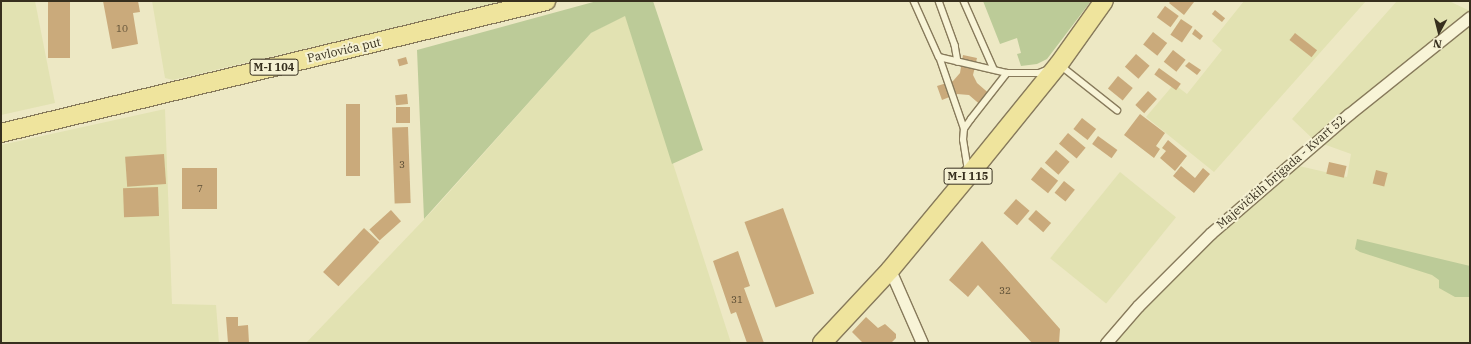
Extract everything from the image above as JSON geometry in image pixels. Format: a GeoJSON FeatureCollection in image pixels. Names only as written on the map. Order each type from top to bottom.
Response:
{"type":"FeatureCollection","features":[{"type":"Feature","properties":{"kind":"main road","name":"Pavlovića put"},"geometry":{"type":"LineString","coordinates":[[1,134],[546,1]]}},
{"type":"Feature","properties":{"kind":"main road","name":"M-I 115"},"geometry":{"type":"LineString","coordinates":[[822,343],[890,270],[1059,64],[1104,1]]}},
{"type":"Feature","properties":{"kind":"street","name":"Majevičkih brigada - Kvart 52"},"geometry":{"type":"LineString","coordinates":[[1106,343],[1138,306],[1211,233],[1348,114],[1470,17]]}},
{"type":"Feature","properties":{"kind":"street"},"geometry":{"type":"LineString","coordinates":[[890,270],[922,343]]}},
{"type":"Feature","properties":{"kind":"lane"},"geometry":{"type":"LineString","coordinates":[[914,1],[939,57],[964,129],[963,140],[968,175]]}},
{"type":"Feature","properties":{"kind":"lane"},"geometry":{"type":"LineString","coordinates":[[939,1],[956,46],[958,62]]}},
{"type":"Feature","properties":{"kind":"lane"},"geometry":{"type":"LineString","coordinates":[[964,1],[994,69]]}},
{"type":"Feature","properties":{"kind":"lane"},"geometry":{"type":"LineString","coordinates":[[939,57],[1007,73],[1039,73],[1059,64],[1117,110]]}},
{"type":"Feature","properties":{"kind":"lane"},"geometry":{"type":"LineString","coordinates":[[964,129],[1007,73]]}},
{"type":"Feature","properties":{"kind":"green space"},"geometry":{"type":"Polygon","coordinates":[[[1,1],[35,1],[55,103],[1,115],[1,1]]]}},
{"type":"Feature","properties":{"kind":"green space"},"geometry":{"type":"Polygon","coordinates":[[[152,1],[505,1],[173,80],[165,78],[152,1]]]}},
{"type":"Feature","properties":{"kind":"green space"},"geometry":{"type":"Polygon","coordinates":[[[597,1],[653,1],[703,150],[672,164],[625,16],[591,33],[424,219],[417,50],[597,1]]]}},
{"type":"Feature","properties":{"kind":"green space"},"geometry":{"type":"Polygon","coordinates":[[[983,1],[1091,1],[1047,59],[1037,64],[1021,66],[1017,54],[1021,53],[1017,38],[1000,44],[983,1]]]}},
{"type":"Feature","properties":{"kind":"green space"},"geometry":{"type":"Polygon","coordinates":[[[1244,1],[1366,1],[1214,172],[1146,117],[1174,84],[1187,94],[1222,50],[1212,41],[1244,1]]]}},
{"type":"Feature","properties":{"kind":"green space"},"geometry":{"type":"Polygon","coordinates":[[[1397,1],[1449,1],[1470,11],[1470,343],[1106,343],[1286,163],[1347,177],[1351,154],[1315,141],[1292,119],[1397,1]]]}},
{"type":"Feature","properties":{"kind":"green space"},"geometry":{"type":"Polygon","coordinates":[[[625,15],[731,343],[306,343],[435,208],[591,33],[625,15]]]}},
{"type":"Feature","properties":{"kind":"green space"},"geometry":{"type":"Polygon","coordinates":[[[165,109],[172,304],[216,305],[219,343],[1,343],[1,145],[165,109]]]}},
{"type":"Feature","properties":{"kind":"green space"},"geometry":{"type":"Polygon","coordinates":[[[1120,172],[1176,217],[1106,304],[1050,258],[1120,172]]]}},
{"type":"Feature","properties":{"kind":"green space"},"geometry":{"type":"Polygon","coordinates":[[[1357,239],[1470,266],[1469,297],[1455,297],[1439,288],[1439,280],[1432,275],[1360,252],[1355,249],[1357,239]]]}},
{"type":"Feature","properties":{"kind":"building"},"geometry":{"type":"Polygon","coordinates":[[[48,1],[70,1],[70,58],[48,58],[48,1]]]}},
{"type":"Feature","properties":{"kind":"building"},"geometry":{"type":"Polygon","coordinates":[[[103,1],[138,1],[140,12],[133,13],[138,44],[112,49],[103,1]]]}},
{"type":"Feature","properties":{"kind":"building"},"geometry":{"type":"Polygon","coordinates":[[[1171,1],[1194,2],[1184,15],[1169,3],[1171,1]]]}},
{"type":"Feature","properties":{"kind":"building"},"geometry":{"type":"Polygon","coordinates":[[[1165,6],[1179,16],[1171,27],[1157,17],[1165,6]]]}},
{"type":"Feature","properties":{"kind":"building"},"geometry":{"type":"Polygon","coordinates":[[[1215,10],[1225,18],[1222,22],[1212,14],[1215,10]]]}},
{"type":"Feature","properties":{"kind":"building"},"geometry":{"type":"Polygon","coordinates":[[[1181,19],[1193,27],[1182,43],[1170,35],[1181,19]]]}},
{"type":"Feature","properties":{"kind":"building"},"geometry":{"type":"Polygon","coordinates":[[[1195,29],[1203,36],[1200,40],[1192,34],[1195,29]]]}},
{"type":"Feature","properties":{"kind":"building"},"geometry":{"type":"Polygon","coordinates":[[[1153,32],[1167,43],[1157,56],[1143,45],[1153,32]]]}},
{"type":"Feature","properties":{"kind":"building"},"geometry":{"type":"Polygon","coordinates":[[[1295,33],[1317,50],[1312,57],[1289,40],[1295,33]]]}},
{"type":"Feature","properties":{"kind":"building"},"geometry":{"type":"Polygon","coordinates":[[[1173,50],[1186,60],[1176,72],[1164,62],[1173,50]]]}},
{"type":"Feature","properties":{"kind":"building"},"geometry":{"type":"Polygon","coordinates":[[[1136,54],[1150,66],[1138,79],[1125,67],[1136,54]]]}},
{"type":"Feature","properties":{"kind":"building"},"geometry":{"type":"Polygon","coordinates":[[[963,55],[977,58],[973,75],[977,83],[992,96],[983,107],[969,95],[957,94],[942,100],[937,86],[953,81],[960,73],[963,55]]]}},
{"type":"Feature","properties":{"kind":"building"},"geometry":{"type":"Polygon","coordinates":[[[406,57],[408,64],[399,66],[397,59],[406,57]]]}},
{"type":"Feature","properties":{"kind":"building"},"geometry":{"type":"Polygon","coordinates":[[[1189,62],[1201,70],[1197,75],[1185,66],[1189,62]]]}},
{"type":"Feature","properties":{"kind":"building"},"geometry":{"type":"Polygon","coordinates":[[[1159,68],[1181,84],[1176,90],[1154,74],[1159,68]]]}},
{"type":"Feature","properties":{"kind":"building"},"geometry":{"type":"Polygon","coordinates":[[[1118,76],[1133,88],[1123,100],[1108,88],[1118,76]]]}},
{"type":"Feature","properties":{"kind":"building"},"geometry":{"type":"Polygon","coordinates":[[[1148,91],[1157,99],[1144,113],[1135,105],[1148,91]]]}},
{"type":"Feature","properties":{"kind":"building"},"geometry":{"type":"Polygon","coordinates":[[[407,94],[408,104],[396,105],[395,95],[407,94]]]}},
{"type":"Feature","properties":{"kind":"building"},"geometry":{"type":"Polygon","coordinates":[[[346,104],[360,104],[360,176],[346,176],[346,104]]]}},
{"type":"Feature","properties":{"kind":"building"},"geometry":{"type":"Polygon","coordinates":[[[396,107],[410,107],[410,123],[396,123],[396,107]]]}},
{"type":"Feature","properties":{"kind":"building"},"geometry":{"type":"Polygon","coordinates":[[[1140,114],[1165,133],[1156,146],[1160,149],[1154,158],[1124,135],[1140,114]]]}},
{"type":"Feature","properties":{"kind":"building"},"geometry":{"type":"Polygon","coordinates":[[[1082,118],[1096,129],[1088,140],[1073,129],[1082,118]]]}},
{"type":"Feature","properties":{"kind":"building"},"geometry":{"type":"Polygon","coordinates":[[[408,127],[411,203],[395,204],[392,128],[408,127]]]}},
{"type":"Feature","properties":{"kind":"building"},"geometry":{"type":"Polygon","coordinates":[[[1068,133],[1086,148],[1077,159],[1059,144],[1068,133]]]}},
{"type":"Feature","properties":{"kind":"building"},"geometry":{"type":"Polygon","coordinates":[[[1098,136],[1117,150],[1112,158],[1092,144],[1098,136]]]}},
{"type":"Feature","properties":{"kind":"building"},"geometry":{"type":"Polygon","coordinates":[[[1168,140],[1187,156],[1175,171],[1160,158],[1166,151],[1162,148],[1168,140]]]}},
{"type":"Feature","properties":{"kind":"building"},"geometry":{"type":"Polygon","coordinates":[[[1056,150],[1070,162],[1058,175],[1045,163],[1056,150]]]}},
{"type":"Feature","properties":{"kind":"building"},"geometry":{"type":"Polygon","coordinates":[[[164,154],[166,184],[127,187],[125,157],[164,154]]]}},
{"type":"Feature","properties":{"kind":"building"},"geometry":{"type":"Polygon","coordinates":[[[1329,162],[1347,166],[1344,178],[1326,174],[1329,162]]]}},
{"type":"Feature","properties":{"kind":"building"},"geometry":{"type":"Polygon","coordinates":[[[1181,166],[1195,178],[1203,168],[1210,174],[1194,193],[1173,176],[1181,166]]]}},
{"type":"Feature","properties":{"kind":"building"},"geometry":{"type":"Polygon","coordinates":[[[1041,167],[1058,181],[1048,193],[1031,179],[1041,167]]]}},
{"type":"Feature","properties":{"kind":"building"},"geometry":{"type":"Polygon","coordinates":[[[182,168],[217,168],[217,209],[182,209],[182,168]]]}},
{"type":"Feature","properties":{"kind":"building"},"geometry":{"type":"Polygon","coordinates":[[[1376,170],[1388,173],[1384,186],[1373,184],[1376,170]]]}},
{"type":"Feature","properties":{"kind":"building"},"geometry":{"type":"Polygon","coordinates":[[[1064,181],[1075,190],[1065,201],[1055,193],[1064,181]]]}},
{"type":"Feature","properties":{"kind":"building"},"geometry":{"type":"Polygon","coordinates":[[[158,187],[159,216],[124,217],[123,188],[158,187]]]}},
{"type":"Feature","properties":{"kind":"building"},"geometry":{"type":"Polygon","coordinates":[[[1016,199],[1030,211],[1017,225],[1004,213],[1016,199]]]}},
{"type":"Feature","properties":{"kind":"building"},"geometry":{"type":"Polygon","coordinates":[[[783,208],[814,294],[776,308],[744,222],[783,208]]]}},
{"type":"Feature","properties":{"kind":"building"},"geometry":{"type":"Polygon","coordinates":[[[391,210],[401,221],[379,241],[369,229],[391,210]]]}},
{"type":"Feature","properties":{"kind":"building"},"geometry":{"type":"Polygon","coordinates":[[[1036,210],[1051,223],[1043,232],[1028,219],[1036,210]]]}},
{"type":"Feature","properties":{"kind":"building"},"geometry":{"type":"Polygon","coordinates":[[[364,228],[379,242],[338,286],[323,272],[364,228]]]}},
{"type":"Feature","properties":{"kind":"building"},"geometry":{"type":"Polygon","coordinates":[[[982,241],[1060,329],[1059,343],[1032,343],[978,285],[968,297],[949,280],[982,241]]]}},
{"type":"Feature","properties":{"kind":"building"},"geometry":{"type":"Polygon","coordinates":[[[738,251],[750,286],[744,288],[764,343],[747,343],[736,312],[731,314],[713,261],[738,251]]]}},
{"type":"Feature","properties":{"kind":"building"},"geometry":{"type":"Polygon","coordinates":[[[226,317],[238,317],[238,326],[248,325],[249,343],[228,343],[226,317]]]}},
{"type":"Feature","properties":{"kind":"building"},"geometry":{"type":"Polygon","coordinates":[[[866,317],[878,328],[885,324],[896,334],[896,338],[891,343],[863,343],[852,332],[866,317]]]}}]}
